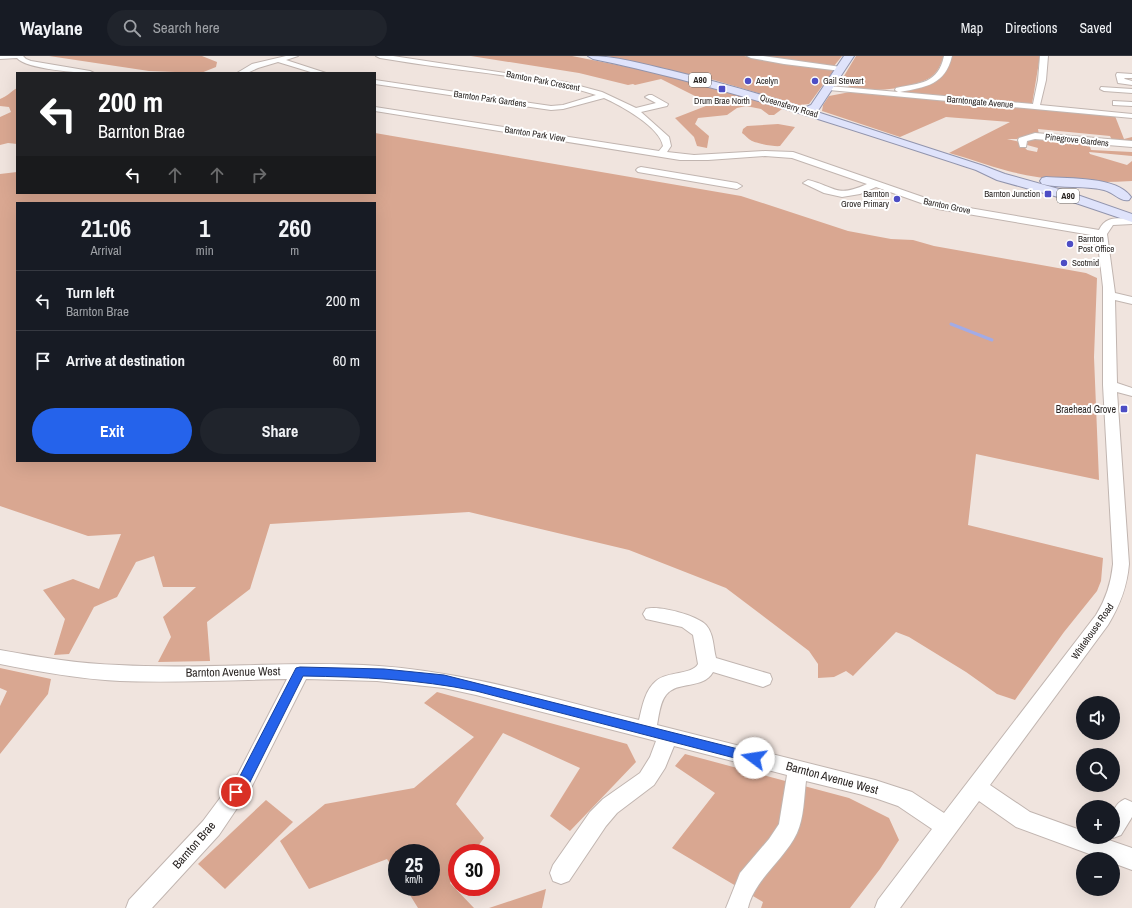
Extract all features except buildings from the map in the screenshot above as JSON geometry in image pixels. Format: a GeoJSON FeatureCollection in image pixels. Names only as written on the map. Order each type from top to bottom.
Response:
{"type":"FeatureCollection","features":[{"type":"Feature","properties":{"kind":"main road","name":"Queensferry Road"},"geometry":{"type":"LineString","coordinates":[[593,56],[708,82],[813,111],[980,168],[1001,177],[1031,185],[1119,203],[1132,219]]}},
{"type":"Feature","properties":{"kind":"main road"},"geometry":{"type":"LineString","coordinates":[[813,111],[849,56]]}},
{"type":"Feature","properties":{"kind":"main road","name":"Queensferry Road"},"geometry":{"type":"LineString","coordinates":[[980,168],[1021,177],[1119,203],[1132,212]]}},
{"type":"Feature","properties":{"kind":"main road"},"geometry":{"type":"LineString","coordinates":[[1021,177],[1107,186],[1119,203]]}},
{"type":"Feature","properties":{"kind":"main road"},"geometry":{"type":"LineString","coordinates":[[1031,185],[1063,189],[1091,190],[1119,203]]}},
{"type":"Feature","properties":{"kind":"street"},"geometry":{"type":"LineString","coordinates":[[0,57],[19,56],[23,60],[30,63],[84,72]]}},
{"type":"Feature","properties":{"kind":"street"},"geometry":{"type":"LineString","coordinates":[[243,72],[255,66],[294,56]]}},
{"type":"Feature","properties":{"kind":"street","name":"Barnton Park Crescent"},"geometry":{"type":"LineString","coordinates":[[385,56],[543,80],[573,86],[603,96],[622,103],[634,111],[666,139],[667,146],[661,154]]}},
{"type":"Feature","properties":{"kind":"street"},"geometry":{"type":"LineString","coordinates":[[751,56],[776,61],[841,69]]}},
{"type":"Feature","properties":{"kind":"street"},"geometry":{"type":"LineString","coordinates":[[885,93],[917,86],[933,80],[942,71],[948,56]]}},
{"type":"Feature","properties":{"kind":"street"},"geometry":{"type":"LineString","coordinates":[[1036,107],[1042,80],[1044,56]]}},
{"type":"Feature","properties":{"kind":"street"},"geometry":{"type":"LineString","coordinates":[[255,58],[270,62]]}},
{"type":"Feature","properties":{"kind":"street"},"geometry":{"type":"LineString","coordinates":[[278,60],[319,72]]}},
{"type":"Feature","properties":{"kind":"street"},"geometry":{"type":"LineString","coordinates":[[1132,76],[1120,75],[1121,81],[1132,83]]}},
{"type":"Feature","properties":{"kind":"street","name":"Barnton Park Gardens"},"geometry":{"type":"LineString","coordinates":[[376,82],[551,108],[563,107],[603,96]]}},
{"type":"Feature","properties":{"kind":"street","name":"Barntongate Avenue"},"geometry":{"type":"LineString","coordinates":[[829,88],[1132,116]]}},
{"type":"Feature","properties":{"kind":"street"},"geometry":{"type":"LineString","coordinates":[[1104,89],[1132,91]]}},
{"type":"Feature","properties":{"kind":"street"},"geometry":{"type":"LineString","coordinates":[[634,111],[665,105],[649,97]]}},
{"type":"Feature","properties":{"kind":"street"},"geometry":{"type":"LineString","coordinates":[[1116,103],[1132,104]]}},
{"type":"Feature","properties":{"kind":"street","name":"Barnton Park View"},"geometry":{"type":"LineString","coordinates":[[376,109],[661,154],[691,168],[738,186]]}},
{"type":"Feature","properties":{"kind":"street","name":"Pinegrove Gardens"},"geometry":{"type":"LineString","coordinates":[[1020,142],[1035,136],[1132,144]]}},
{"type":"Feature","properties":{"kind":"street","name":"Barnton Park View"},"geometry":{"type":"LineString","coordinates":[[641,170],[691,168],[775,153]]}},
{"type":"Feature","properties":{"kind":"street","name":"Barnton Grove"},"geometry":{"type":"LineString","coordinates":[[775,153],[800,157],[944,207],[1119,203]]}},
{"type":"Feature","properties":{"kind":"street"},"geometry":{"type":"LineString","coordinates":[[808,183],[839,194],[852,194],[875,184]]}},
{"type":"Feature","properties":{"kind":"street","name":"Whitehouse Road"},"geometry":{"type":"LineString","coordinates":[[886,908],[1102,620],[1116,596],[1119,585],[1121,564],[1110,385],[1109,295],[1119,203]]}},
{"type":"Feature","properties":{"kind":"street"},"geometry":{"type":"LineString","coordinates":[[1109,295],[1132,301]]}},
{"type":"Feature","properties":{"kind":"street"},"geometry":{"type":"LineString","coordinates":[[1110,385],[1132,392]]}},
{"type":"Feature","properties":{"kind":"street"},"geometry":{"type":"LineString","coordinates":[[646,730],[656,697],[664,686],[680,679],[696,676],[704,671],[708,664],[703,636],[698,628],[690,623],[652,614]]}},
{"type":"Feature","properties":{"kind":"street","name":"Barnton Avenue West"},"geometry":{"type":"LineString","coordinates":[[0,657],[57,666],[119,673],[384,673],[444,680],[894,794],[905,799],[946,827]]}},
{"type":"Feature","properties":{"kind":"street"},"geometry":{"type":"LineString","coordinates":[[708,664],[763,679]]}},
{"type":"Feature","properties":{"kind":"street","name":"Barnton Brae"},"geometry":{"type":"LineString","coordinates":[[138,908],[211,828],[245,780],[300,672]]}},
{"type":"Feature","properties":{"kind":"street"},"geometry":{"type":"LineString","coordinates":[[568,868],[598,819],[610,806],[646,779],[658,762],[668,736]]}},
{"type":"Feature","properties":{"kind":"street"},"geometry":{"type":"LineString","coordinates":[[737,908],[748,882],[777,846],[788,827],[798,769]]}},
{"type":"Feature","properties":{"kind":"street"},"geometry":{"type":"LineString","coordinates":[[977,788],[1016,816],[1076,834]]}},
{"type":"Feature","properties":{"kind":"street"},"geometry":{"type":"LineString","coordinates":[[1120,817],[1125,809]]}},
{"type":"Feature","properties":{"kind":"street"},"geometry":{"type":"LineString","coordinates":[[1110,844],[1132,859]]}},
{"type":"Feature","properties":{"kind":"shaded area"},"geometry":{"type":"Polygon","coordinates":[[[49,56],[202,56],[217,62],[216,67],[204,72],[149,71],[49,56]]]}},
{"type":"Feature","properties":{"kind":"shaded area"},"geometry":{"type":"Polygon","coordinates":[[[471,56],[572,56],[658,73],[734,93],[782,109],[774,115],[769,115],[761,109],[746,106],[737,108],[727,115],[698,118],[695,124],[709,136],[707,148],[697,146],[694,137],[675,118],[711,104],[661,79],[635,85],[628,85],[579,73],[471,56]]]}},
{"type":"Feature","properties":{"kind":"shaded area"},"geometry":{"type":"Polygon","coordinates":[[[607,56],[744,56],[834,70],[809,104],[799,105],[714,80],[607,56]]]}},
{"type":"Feature","properties":{"kind":"shaded area"},"geometry":{"type":"Polygon","coordinates":[[[757,56],[842,56],[834,66],[757,56]]]}},
{"type":"Feature","properties":{"kind":"shaded area"},"geometry":{"type":"Polygon","coordinates":[[[856,56],[944,56],[936,73],[923,81],[899,88],[871,90],[858,89],[848,86],[841,81],[856,56]]]}},
{"type":"Feature","properties":{"kind":"shaded area"},"geometry":{"type":"Polygon","coordinates":[[[952,56],[1040,56],[1032,104],[900,92],[925,86],[936,81],[944,74],[952,56]]]}},
{"type":"Feature","properties":{"kind":"shaded area"},"geometry":{"type":"Polygon","coordinates":[[[16,89],[16,144],[8,143],[0,145],[0,117],[11,112],[9,107],[0,106],[0,99],[16,89]]]}},
{"type":"Feature","properties":{"kind":"shaded area"},"geometry":{"type":"Polygon","coordinates":[[[850,92],[1115,116],[1124,139],[1132,137],[1132,143],[1112,140],[1110,136],[1038,129],[1039,135],[1027,135],[1017,139],[1007,139],[1020,142],[1027,150],[1037,152],[1038,148],[1027,145],[1028,140],[1032,138],[1089,143],[1091,150],[1132,152],[1132,156],[1089,152],[1090,154],[1127,165],[1132,161],[1132,181],[1085,182],[1038,177],[1001,169],[949,153],[1010,122],[946,117],[900,137],[822,111],[823,105],[829,96],[850,92]]]}},
{"type":"Feature","properties":{"kind":"shaded area"},"geometry":{"type":"Polygon","coordinates":[[[778,124],[795,127],[780,146],[754,142],[742,133],[743,129],[747,126],[778,124]]]}},
{"type":"Feature","properties":{"kind":"shaded area"},"geometry":{"type":"Polygon","coordinates":[[[376,133],[741,196],[848,231],[891,239],[913,240],[934,246],[1086,273],[1097,278],[1094,357],[1099,480],[976,454],[968,525],[1103,558],[1101,581],[1097,591],[1064,632],[1015,700],[997,694],[966,672],[909,637],[896,632],[853,676],[846,671],[834,677],[818,678],[818,664],[809,651],[726,588],[629,550],[469,512],[270,524],[250,589],[207,622],[210,661],[158,662],[171,637],[163,617],[196,587],[163,587],[154,556],[136,562],[117,597],[94,607],[69,654],[54,655],[65,619],[43,590],[73,579],[99,589],[121,534],[88,536],[0,506],[0,174],[16,172],[16,194],[376,194],[376,133]]]}},
{"type":"Feature","properties":{"kind":"shaded area"},"geometry":{"type":"Polygon","coordinates":[[[0,668],[51,679],[48,694],[0,754],[0,706],[7,691],[0,688],[0,668]]]}},
{"type":"Feature","properties":{"kind":"shaded area"},"geometry":{"type":"Polygon","coordinates":[[[437,692],[627,744],[636,762],[570,831],[550,816],[580,768],[503,733],[456,804],[484,838],[480,844],[448,844],[448,896],[462,896],[474,908],[418,908],[411,896],[440,896],[440,844],[388,844],[388,860],[387,859],[309,889],[280,841],[325,804],[414,788],[474,737],[424,703],[437,692]]]}},
{"type":"Feature","properties":{"kind":"shaded area"},"geometry":{"type":"Polygon","coordinates":[[[685,754],[849,798],[889,818],[899,840],[880,869],[850,908],[761,908],[763,902],[672,848],[715,793],[675,766],[685,754]]]}},
{"type":"Feature","properties":{"kind":"shaded area"},"geometry":{"type":"Polygon","coordinates":[[[266,800],[293,822],[225,889],[198,864],[266,800]]]}},
{"type":"Feature","properties":{"kind":"shaded area"},"geometry":{"type":"Polygon","coordinates":[[[546,889],[542,908],[489,908],[546,889]]]}},
{"type":"Feature","properties":{"kind":"waterway"},"geometry":{"type":"LineString","coordinates":[[951,324],[992,340]]}},
{"type":"Feature","properties":{"kind":"place","name":"Acelyn"},"geometry":{"type":"Point","coordinates":[748,81]}},
{"type":"Feature","properties":{"kind":"place","name":"Gail Stewart"},"geometry":{"type":"Point","coordinates":[815,81]}},
{"type":"Feature","properties":{"kind":"place","name":"Drum Brae North"},"geometry":{"type":"Point","coordinates":[722,89]}},
{"type":"Feature","properties":{"kind":"place","name":"Barnton Junction"},"geometry":{"type":"Point","coordinates":[1048,194]}},
{"type":"Feature","properties":{"kind":"place","name":"Barnton Grove Primary"},"geometry":{"type":"Point","coordinates":[897,199]}},
{"type":"Feature","properties":{"kind":"place","name":"Barnton Post Office"},"geometry":{"type":"Point","coordinates":[1070,244]}},
{"type":"Feature","properties":{"kind":"place","name":"Scotmid"},"geometry":{"type":"Point","coordinates":[1064,263]}},
{"type":"Feature","properties":{"kind":"place","name":"Braehead Grove"},"geometry":{"type":"Point","coordinates":[1124,409]}},
{"type":"Feature","properties":{"kind":"route"},"geometry":{"type":"LineString","coordinates":[[236,792],[245,780],[300,672],[384,673],[444,680],[754,758]]}}]}
